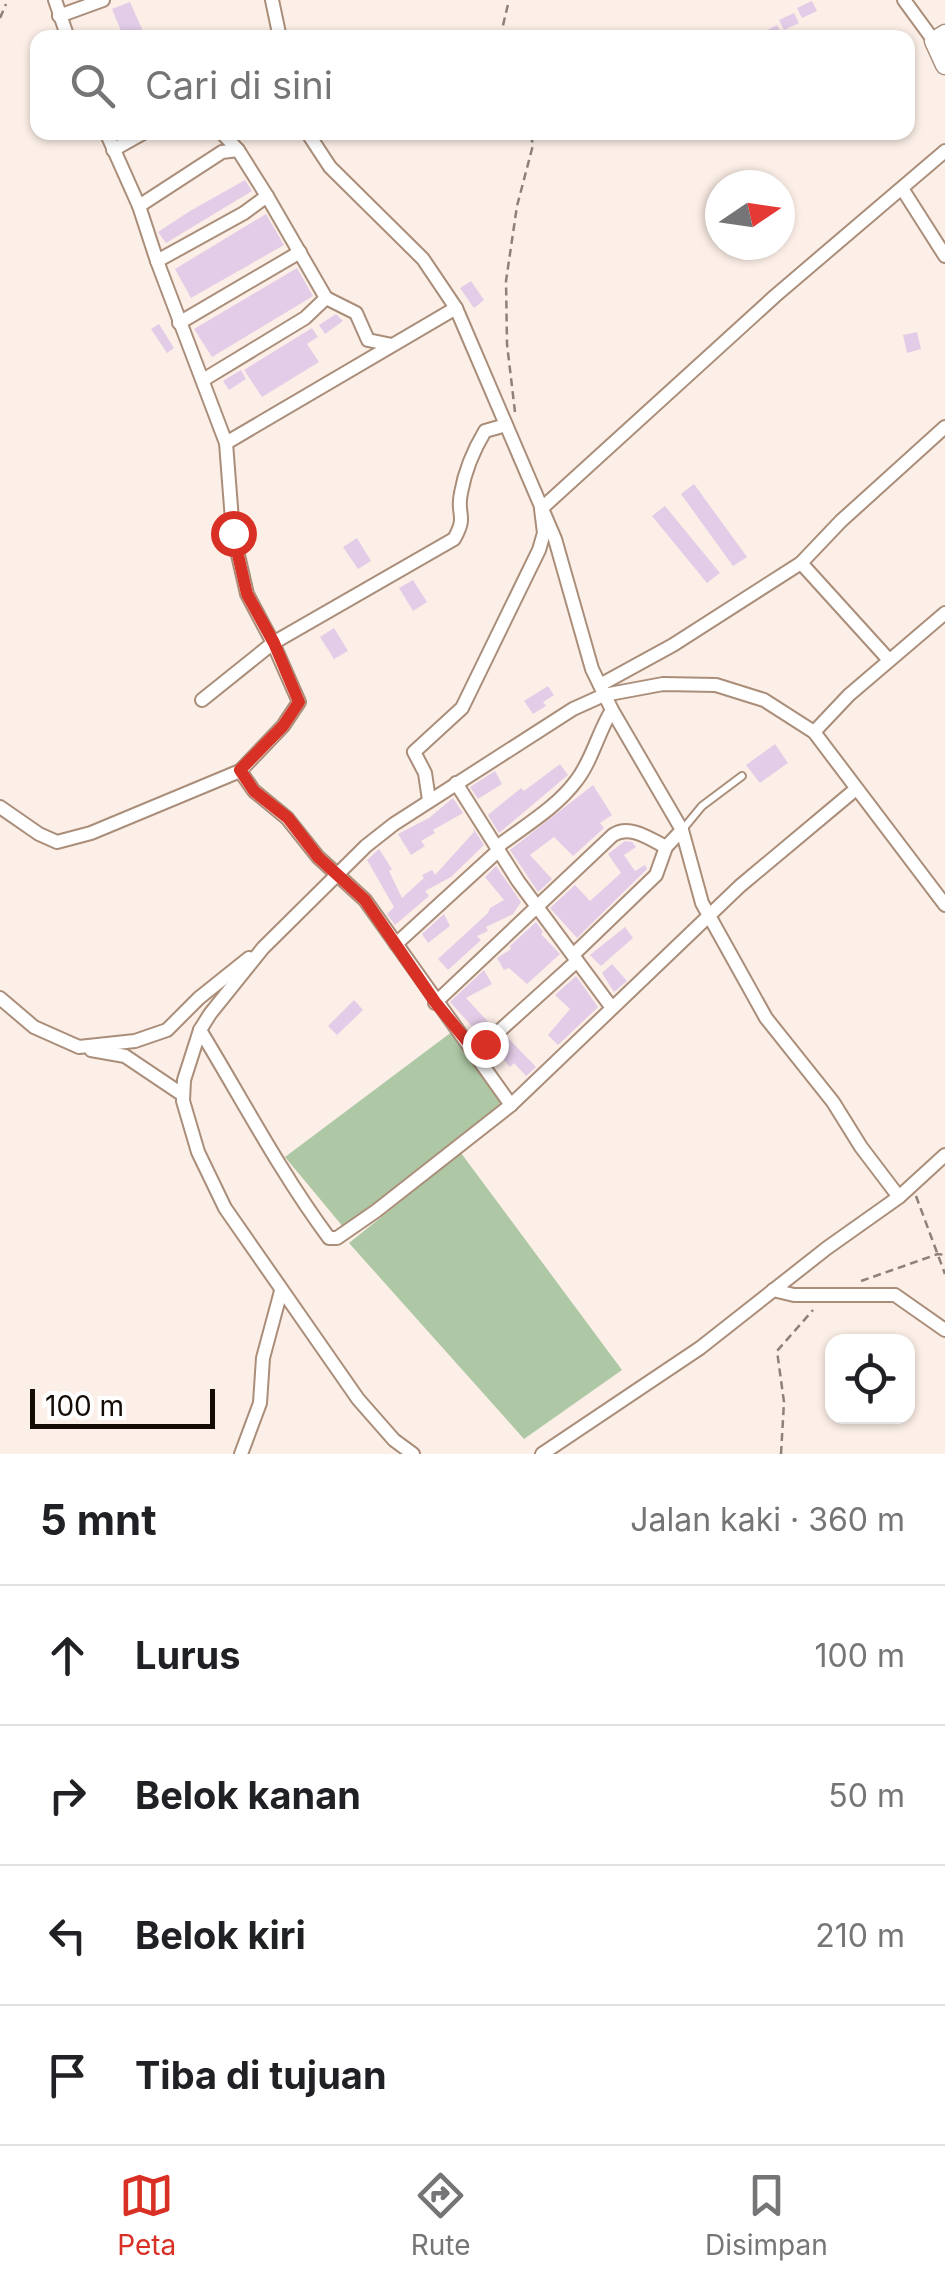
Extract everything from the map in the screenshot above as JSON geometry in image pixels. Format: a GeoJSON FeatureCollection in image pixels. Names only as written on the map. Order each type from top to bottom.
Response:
{"type":"FeatureCollection","features":[{"type":"Feature","properties":{"kind":"street"},"geometry":{"type":"LineString","coordinates":[[55,0],[65,30]]}},
{"type":"Feature","properties":{"kind":"street"},"geometry":{"type":"LineString","coordinates":[[59,16],[103,0]]}},
{"type":"Feature","properties":{"kind":"street"},"geometry":{"type":"LineString","coordinates":[[272,0],[278,30]]}},
{"type":"Feature","properties":{"kind":"street"},"geometry":{"type":"LineString","coordinates":[[904,0],[940,37],[945,66]]}},
{"type":"Feature","properties":{"kind":"street"},"geometry":{"type":"LineString","coordinates":[[0,807],[57,842],[91,833],[240,770],[298,705],[274,643],[247,594],[233,533],[226,443],[157,262],[140,206],[109,140]]}},
{"type":"Feature","properties":{"kind":"street"},"geometry":{"type":"LineString","coordinates":[[113,150],[131,140]]}},
{"type":"Feature","properties":{"kind":"street"},"geometry":{"type":"LineString","coordinates":[[229,140],[267,196],[326,298],[356,313],[368,340],[392,344]]}},
{"type":"Feature","properties":{"kind":"street"},"geometry":{"type":"LineString","coordinates":[[312,140],[330,167],[423,259],[456,308],[510,423],[556,539],[602,690],[682,830],[710,918],[766,1018],[833,1102],[899,1197]]}},
{"type":"Feature","properties":{"kind":"street"},"geometry":{"type":"LineString","coordinates":[[140,206],[222,152],[238,150]]}},
{"type":"Feature","properties":{"kind":"street"},"geometry":{"type":"LineString","coordinates":[[541,509],[774,296],[945,151]]}},
{"type":"Feature","properties":{"kind":"street"},"geometry":{"type":"LineString","coordinates":[[903,190],[945,256]]}},
{"type":"Feature","properties":{"kind":"street"},"geometry":{"type":"LineString","coordinates":[[157,262],[267,196]]}},
{"type":"Feature","properties":{"kind":"street"},"geometry":{"type":"LineString","coordinates":[[180,323],[300,252]]}},
{"type":"Feature","properties":{"kind":"street"},"geometry":{"type":"LineString","coordinates":[[202,380],[305,318],[326,298]]}},
{"type":"Feature","properties":{"kind":"street"},"geometry":{"type":"LineString","coordinates":[[226,443],[456,308]]}},
{"type":"Feature","properties":{"kind":"street"},"geometry":{"type":"LineString","coordinates":[[202,700],[274,643],[454,540],[464,524],[460,498],[472,453],[485,431],[510,423]]}},
{"type":"Feature","properties":{"kind":"street"},"geometry":{"type":"LineString","coordinates":[[79,1047],[134,1040],[167,1030],[212,987],[263,948],[366,846],[456,783],[801,563],[945,427]]}},
{"type":"Feature","properties":{"kind":"street"},"geometry":{"type":"LineString","coordinates":[[430,800],[425,773],[414,752],[462,708],[480,676],[539,550],[544,533],[541,509]]}},
{"type":"Feature","properties":{"kind":"street"},"geometry":{"type":"LineString","coordinates":[[801,563],[889,660]]}},
{"type":"Feature","properties":{"kind":"street"},"geometry":{"type":"LineString","coordinates":[[814,732],[945,612]]}},
{"type":"Feature","properties":{"kind":"street"},"geometry":{"type":"LineString","coordinates":[[602,690],[663,684],[716,685],[764,700],[814,732],[945,905]]}},
{"type":"Feature","properties":{"kind":"street"},"geometry":{"type":"LineString","coordinates":[[396,944],[579,778],[612,710]]}},
{"type":"Feature","properties":{"kind":"street"},"geometry":{"type":"LineString","coordinates":[[240,770],[254,791],[288,818],[318,857],[365,900],[511,1105]]}},
{"type":"Feature","properties":{"kind":"street"},"geometry":{"type":"LineString","coordinates":[[456,783],[536,905],[612,1008]]}},
{"type":"Feature","properties":{"kind":"street"},"geometry":{"type":"LineString","coordinates":[[200,1030],[264,1141],[332,1239],[376,1211],[511,1105],[754,874],[856,788]]}},
{"type":"Feature","properties":{"kind":"street"},"geometry":{"type":"LineString","coordinates":[[476,1052],[656,876],[666,846],[682,830]]}},
{"type":"Feature","properties":{"kind":"street"},"geometry":{"type":"LineString","coordinates":[[435,1002],[619,831],[640,834],[666,846]]}},
{"type":"Feature","properties":{"kind":"street"},"geometry":{"type":"LineString","coordinates":[[263,948],[200,1030],[188,1062],[184,1095],[188,1122],[225,1208],[358,1399],[394,1440],[413,1454]]}},
{"type":"Feature","properties":{"kind":"street"},"geometry":{"type":"LineString","coordinates":[[0,998],[34,1027],[79,1047],[125,1056],[184,1095]]}},
{"type":"Feature","properties":{"kind":"street"},"geometry":{"type":"LineString","coordinates":[[542,1454],[700,1348],[899,1197],[945,1155]]}},
{"type":"Feature","properties":{"kind":"street"},"geometry":{"type":"LineString","coordinates":[[241,1454],[260,1403],[264,1358],[281,1290]]}},
{"type":"Feature","properties":{"kind":"street"},"geometry":{"type":"LineString","coordinates":[[773,1290],[794,1295],[895,1295],[945,1330]]}},
{"type":"Feature","properties":{"kind":"lane"},"geometry":{"type":"LineString","coordinates":[[682,830],[702,806],[742,776]]}},
{"type":"Feature","properties":{"kind":"path"},"geometry":{"type":"LineString","coordinates":[[502,30],[509,0]]}},
{"type":"Feature","properties":{"kind":"path"},"geometry":{"type":"LineString","coordinates":[[0,18],[6,4]]}},
{"type":"Feature","properties":{"kind":"path"},"geometry":{"type":"LineString","coordinates":[[510,423],[506,281],[532,140]]}},
{"type":"Feature","properties":{"kind":"path"},"geometry":{"type":"LineString","coordinates":[[912,1185],[945,1274]]}},
{"type":"Feature","properties":{"kind":"path"},"geometry":{"type":"LineString","coordinates":[[863,1281],[938,1254],[945,1255]]}},
{"type":"Feature","properties":{"kind":"path"},"geometry":{"type":"LineString","coordinates":[[781,1454],[784,1402],[778,1351],[826,1294]]}},
{"type":"Feature","properties":{"kind":"green space"},"geometry":{"type":"Polygon","coordinates":[[[453,1031],[504,1103],[344,1228],[285,1157],[453,1031]]]}},
{"type":"Feature","properties":{"kind":"green space"},"geometry":{"type":"Polygon","coordinates":[[[461,1153],[622,1370],[524,1439],[349,1243],[461,1153]]]}},
{"type":"Feature","properties":{"kind":"building"},"geometry":{"type":"Polygon","coordinates":[[[812,1],[817,11],[802,18],[797,8],[812,1]]]}},
{"type":"Feature","properties":{"kind":"building"},"geometry":{"type":"Polygon","coordinates":[[[130,2],[142,30],[121,30],[112,9],[130,2]]]}},
{"type":"Feature","properties":{"kind":"building"},"geometry":{"type":"Polygon","coordinates":[[[794,13],[799,23],[784,30],[779,20],[794,13]]]}},
{"type":"Feature","properties":{"kind":"building"},"geometry":{"type":"Polygon","coordinates":[[[245,180],[252,191],[166,243],[158,232],[190,211],[245,180]]]}},
{"type":"Feature","properties":{"kind":"building"},"geometry":{"type":"Polygon","coordinates":[[[266,214],[284,245],[191,298],[175,269],[266,214]]]}},
{"type":"Feature","properties":{"kind":"building"},"geometry":{"type":"Polygon","coordinates":[[[297,268],[313,296],[212,357],[194,329],[297,268]]]}},
{"type":"Feature","properties":{"kind":"building"},"geometry":{"type":"Polygon","coordinates":[[[471,281],[484,300],[474,308],[460,288],[471,281]]]}},
{"type":"Feature","properties":{"kind":"building"},"geometry":{"type":"Polygon","coordinates":[[[336,314],[343,321],[325,334],[319,325],[336,314]]]}},
{"type":"Feature","properties":{"kind":"building"},"geometry":{"type":"Polygon","coordinates":[[[159,324],[174,348],[167,353],[151,329],[159,324]]]}},
{"type":"Feature","properties":{"kind":"building"},"geometry":{"type":"Polygon","coordinates":[[[312,328],[318,337],[307,344],[319,362],[262,397],[244,370],[312,328]]]}},
{"type":"Feature","properties":{"kind":"building"},"geometry":{"type":"Polygon","coordinates":[[[917,332],[921,349],[907,353],[903,335],[917,332]]]}},
{"type":"Feature","properties":{"kind":"building"},"geometry":{"type":"Polygon","coordinates":[[[241,370],[246,379],[229,390],[223,381],[241,370]]]}},
{"type":"Feature","properties":{"kind":"building"},"geometry":{"type":"Polygon","coordinates":[[[694,484],[747,557],[733,566],[681,494],[694,484]]]}},
{"type":"Feature","properties":{"kind":"building"},"geometry":{"type":"Polygon","coordinates":[[[665,506],[720,573],[707,583],[652,516],[665,506]]]}},
{"type":"Feature","properties":{"kind":"building"},"geometry":{"type":"Polygon","coordinates":[[[357,538],[371,561],[358,569],[343,547],[357,538]]]}},
{"type":"Feature","properties":{"kind":"building"},"geometry":{"type":"Polygon","coordinates":[[[413,580],[427,602],[413,611],[399,588],[413,580]]]}},
{"type":"Feature","properties":{"kind":"building"},"geometry":{"type":"Polygon","coordinates":[[[334,628],[348,651],[334,659],[320,637],[334,628]]]}},
{"type":"Feature","properties":{"kind":"building"},"geometry":{"type":"Polygon","coordinates":[[[548,686],[554,695],[533,714],[524,701],[548,686]]]}},
{"type":"Feature","properties":{"kind":"building"},"geometry":{"type":"Polygon","coordinates":[[[775,744],[788,763],[760,783],[746,765],[775,744]]]}},
{"type":"Feature","properties":{"kind":"building"},"geometry":{"type":"Polygon","coordinates":[[[560,764],[568,775],[499,833],[488,815],[560,764]]]}},
{"type":"Feature","properties":{"kind":"building"},"geometry":{"type":"Polygon","coordinates":[[[495,771],[502,784],[478,799],[470,787],[495,771]]]}},
{"type":"Feature","properties":{"kind":"building"},"geometry":{"type":"Polygon","coordinates":[[[593,785],[612,815],[600,823],[604,828],[573,856],[554,837],[530,855],[552,879],[538,892],[510,850],[593,785]]]}},
{"type":"Feature","properties":{"kind":"building"},"geometry":{"type":"Polygon","coordinates":[[[453,798],[463,813],[433,830],[435,833],[421,841],[425,846],[411,855],[398,834],[429,818],[453,798]]]}},
{"type":"Feature","properties":{"kind":"building"},"geometry":{"type":"Polygon","coordinates":[[[473,828],[484,845],[451,877],[425,891],[429,896],[395,925],[387,914],[394,907],[367,860],[379,849],[392,869],[389,871],[402,898],[424,878],[422,875],[432,870],[435,875],[474,832],[473,828]]]}},
{"type":"Feature","properties":{"kind":"building"},"geometry":{"type":"Polygon","coordinates":[[[625,841],[636,847],[624,855],[635,871],[645,865],[647,869],[577,938],[550,908],[575,885],[590,901],[621,873],[608,854],[625,841]]]}},
{"type":"Feature","properties":{"kind":"building"},"geometry":{"type":"Polygon","coordinates":[[[496,866],[521,902],[513,914],[486,927],[488,931],[477,936],[481,940],[448,970],[438,959],[490,908],[504,900],[485,877],[496,866]]]}},
{"type":"Feature","properties":{"kind":"building"},"geometry":{"type":"Polygon","coordinates":[[[444,914],[450,926],[428,943],[422,934],[444,914]]]}},
{"type":"Feature","properties":{"kind":"building"},"geometry":{"type":"Polygon","coordinates":[[[536,922],[541,934],[560,954],[527,984],[509,968],[504,970],[497,958],[536,922]]]}},
{"type":"Feature","properties":{"kind":"building"},"geometry":{"type":"Polygon","coordinates":[[[625,927],[633,938],[601,966],[590,955],[625,927]]]}},
{"type":"Feature","properties":{"kind":"building"},"geometry":{"type":"Polygon","coordinates":[[[612,964],[627,981],[614,992],[602,973],[612,964]]]}},
{"type":"Feature","properties":{"kind":"building"},"geometry":{"type":"Polygon","coordinates":[[[484,970],[492,984],[466,998],[491,1025],[480,1035],[450,1002],[484,970]]]}},
{"type":"Feature","properties":{"kind":"building"},"geometry":{"type":"Polygon","coordinates":[[[576,976],[598,1007],[558,1045],[548,1035],[570,1009],[555,995],[576,976]]]}},
{"type":"Feature","properties":{"kind":"building"},"geometry":{"type":"Polygon","coordinates":[[[354,1000],[363,1010],[337,1035],[328,1026],[354,1000]]]}},
{"type":"Feature","properties":{"kind":"building"},"geometry":{"type":"Polygon","coordinates":[[[507,1037],[536,1067],[526,1076],[514,1063],[510,1067],[502,1058],[505,1054],[498,1046],[507,1037]]]}},
{"type":"Feature","properties":{"kind":"route"},"geometry":{"type":"LineString","coordinates":[[233,533],[247,594],[274,643],[299,702],[283,726],[240,770],[254,791],[288,818],[318,857],[365,900],[435,1002],[476,1052],[485,1044]]}}]}
